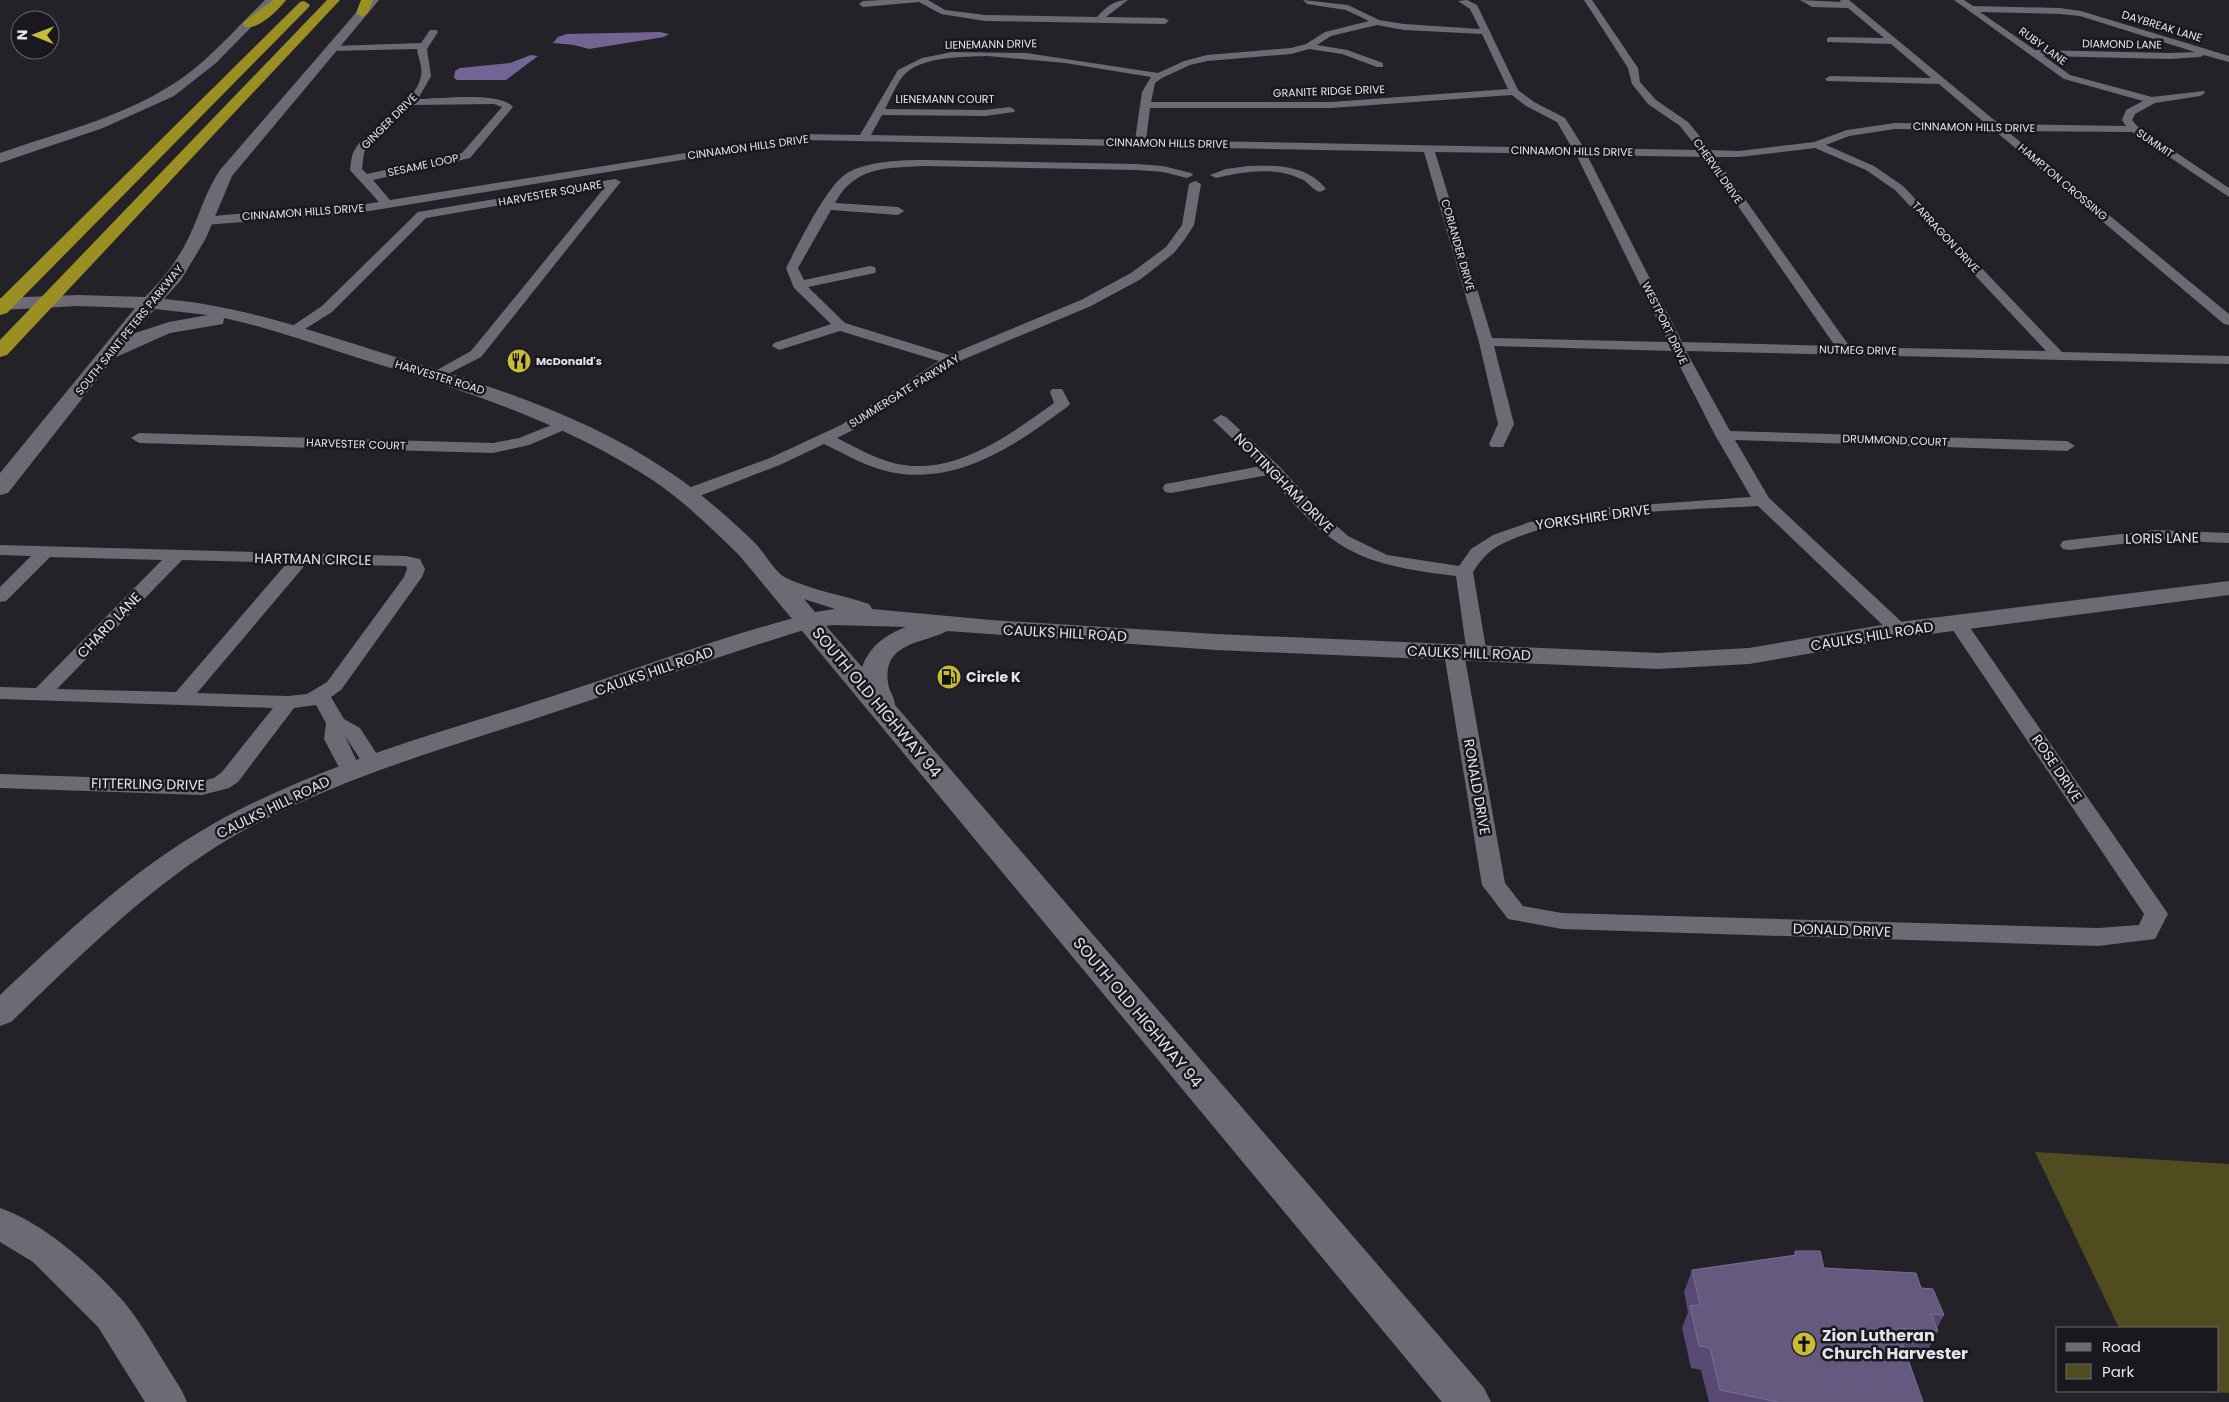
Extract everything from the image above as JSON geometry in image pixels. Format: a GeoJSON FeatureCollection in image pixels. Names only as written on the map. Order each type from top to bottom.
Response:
{"type":"FeatureCollection","features":[{"type":"Feature","properties":{"kind":"highway"},"geometry":{"type":"LineString","coordinates":[[249,24],[261,17],[280,0]]}},
{"type":"Feature","properties":{"kind":"highway"},"geometry":{"type":"LineString","coordinates":[[0,309],[309,0]]}},
{"type":"Feature","properties":{"kind":"highway"},"geometry":{"type":"LineString","coordinates":[[0,351],[334,0]]}},
{"type":"Feature","properties":{"kind":"highway"},"geometry":{"type":"LineString","coordinates":[[0,368],[16,333]]}},
{"type":"Feature","properties":{"kind":"main road"},"geometry":{"type":"LineString","coordinates":[[0,158],[120,115],[167,93],[192,78],[272,0]]}},
{"type":"Feature","properties":{"kind":"main road","name":"SOUTH SAINT PETERS PARKWAY"},"geometry":{"type":"LineString","coordinates":[[0,488],[134,320],[152,302],[185,283],[189,254],[218,183],[335,47],[364,7],[373,0]]}},
{"type":"Feature","properties":{"kind":"main road"},"geometry":{"type":"LineString","coordinates":[[185,283],[208,310]]}},
{"type":"Feature","properties":{"kind":"main road","name":"HARVESTER ROAD"},"geometry":{"type":"LineString","coordinates":[[0,304],[80,300],[152,302],[208,310],[252,319],[506,398],[569,424],[651,469],[729,531],[809,621]]}},
{"type":"Feature","properties":{"kind":"main road"},"geometry":{"type":"LineString","coordinates":[[103,360],[134,339],[163,329],[204,321],[252,319]]}},
{"type":"Feature","properties":{"kind":"main road"},"geometry":{"type":"LineString","coordinates":[[775,583],[831,602],[905,619]]}},
{"type":"Feature","properties":{"kind":"main road","name":"CAULKS HILL ROAD"},"geometry":{"type":"LineString","coordinates":[[809,621],[858,616],[1216,642],[1658,661],[1749,656],[1898,630],[2229,588]]}},
{"type":"Feature","properties":{"kind":"main road","name":"SOUTH OLD HIGHWAY 94"},"geometry":{"type":"LineString","coordinates":[[809,621],[1469,1402]]}},
{"type":"Feature","properties":{"kind":"main road"},"geometry":{"type":"LineString","coordinates":[[884,708],[874,684],[875,666],[889,646],[908,633],[951,624]]}},
{"type":"Feature","properties":{"kind":"street"},"geometry":{"type":"LineString","coordinates":[[863,4],[916,0]]}},
{"type":"Feature","properties":{"kind":"street"},"geometry":{"type":"LineString","coordinates":[[922,0],[935,9],[944,12],[985,18],[1165,21]]}},
{"type":"Feature","properties":{"kind":"street"},"geometry":{"type":"LineString","coordinates":[[1099,20],[1108,10],[1124,0]]}},
{"type":"Feature","properties":{"kind":"street","name":"CHERVIL DRIVE"},"geometry":{"type":"LineString","coordinates":[[1588,0],[1633,68],[1635,82],[1652,102],[1684,124],[1845,350]]}},
{"type":"Feature","properties":{"kind":"street","name":"HAMPTON CROSSING"},"geometry":{"type":"LineString","coordinates":[[1804,0],[1812,4],[1848,2],[2229,321]]}},
{"type":"Feature","properties":{"kind":"street","name":"RUBY LANE"},"geometry":{"type":"LineString","coordinates":[[1958,0],[2067,77],[2152,100]]}},
{"type":"Feature","properties":{"kind":"street"},"geometry":{"type":"LineString","coordinates":[[1307,1],[1348,8],[1378,22],[1420,30],[1487,32]]}},
{"type":"Feature","properties":{"kind":"street"},"geometry":{"type":"LineString","coordinates":[[1462,1],[1474,7],[1514,92]]}},
{"type":"Feature","properties":{"kind":"street","name":"DAYBREAK LANE"},"geometry":{"type":"LineString","coordinates":[[1970,9],[2050,11],[2081,14],[2229,59]]}},
{"type":"Feature","properties":{"kind":"street"},"geometry":{"type":"LineString","coordinates":[[1140,142],[1144,105],[1151,82],[1159,76],[1187,63],[1207,58],[1271,54],[1309,46],[1328,34],[1378,22]]}},
{"type":"Feature","properties":{"kind":"street"},"geometry":{"type":"LineString","coordinates":[[335,47],[424,44],[433,32]]}},
{"type":"Feature","properties":{"kind":"street"},"geometry":{"type":"LineString","coordinates":[[1830,40],[1894,41]]}},
{"type":"Feature","properties":{"kind":"street","name":"GINGER DRIVE"},"geometry":{"type":"LineString","coordinates":[[387,204],[355,167],[360,149],[420,89],[426,78],[424,44]]}},
{"type":"Feature","properties":{"kind":"street"},"geometry":{"type":"LineString","coordinates":[[1309,46],[1344,52],[1380,64]]}},
{"type":"Feature","properties":{"kind":"street","name":"DIAMOND LANE"},"geometry":{"type":"LineString","coordinates":[[2032,53],[2170,56],[2210,53]]}},
{"type":"Feature","properties":{"kind":"street","name":"LIENEMANN DRIVE"},"geometry":{"type":"LineString","coordinates":[[864,138],[880,112],[900,72],[909,64],[924,59],[950,55],[1055,57],[1159,76]]}},
{"type":"Feature","properties":{"kind":"street"},"geometry":{"type":"LineString","coordinates":[[1830,79],[1942,81]]}},
{"type":"Feature","properties":{"kind":"street","name":"GRANITE RIDGE DRIVE"},"geometry":{"type":"LineString","coordinates":[[1144,105],[1286,101],[1395,101],[1480,91],[1514,92]]}},
{"type":"Feature","properties":{"kind":"street","name":"WESTPORT DRIVE"},"geometry":{"type":"LineString","coordinates":[[1514,92],[1530,104],[1560,120],[1580,151],[1723,435],[1762,501],[1898,630]]}},
{"type":"Feature","properties":{"kind":"street","name":"SUMMIT"},"geometry":{"type":"LineString","coordinates":[[2200,93],[2152,100],[2135,108],[2126,116],[2127,120],[2134,129],[2229,193]]}},
{"type":"Feature","properties":{"kind":"street","name":"SESAME LOOP"},"geometry":{"type":"LineString","coordinates":[[364,178],[466,156],[508,106],[503,102],[494,101],[408,102]]}},
{"type":"Feature","properties":{"kind":"street","name":"LIENEMANN COURT"},"geometry":{"type":"LineString","coordinates":[[880,112],[985,113],[1010,110]]}},
{"type":"Feature","properties":{"kind":"street","name":"CINNAMON HILLS DRIVE"},"geometry":{"type":"LineString","coordinates":[[204,221],[248,216],[343,211],[786,139],[864,138],[1140,142],[1740,154],[1816,145],[1848,133],[1895,126],[2134,129]]}},
{"type":"Feature","properties":{"kind":"street","name":"TARRAGON DRIVE"},"geometry":{"type":"LineString","coordinates":[[1816,145],[1870,168],[1899,188],[2058,355]]}},
{"type":"Feature","properties":{"kind":"street","name":"CORIANDER DRIVE"},"geometry":{"type":"LineString","coordinates":[[1429,148],[1486,342],[1506,424],[1497,444]]}},
{"type":"Feature","properties":{"kind":"street"},"geometry":{"type":"LineString","coordinates":[[950,360],[840,326],[799,285],[792,268],[850,167],[925,163],[1137,167],[1163,169],[1216,182],[1219,178],[1216,175],[1246,169],[1297,173],[1307,177],[1320,189]]}},
{"type":"Feature","properties":{"kind":"street","name":"SUMMERGATE PARKWAY"},"geometry":{"type":"LineString","coordinates":[[686,495],[776,461],[846,428],[950,360],[1086,303],[1136,276],[1175,251],[1188,224],[1196,176]]}},
{"type":"Feature","properties":{"kind":"street","name":"HARVESTER SQUARE"},"geometry":{"type":"LineString","coordinates":[[292,331],[327,309],[422,215],[615,182],[476,354],[435,376]]}},
{"type":"Feature","properties":{"kind":"street"},"geometry":{"type":"LineString","coordinates":[[827,206],[898,211]]}},
{"type":"Feature","properties":{"kind":"street"},"geometry":{"type":"LineString","coordinates":[[799,285],[870,270]]}},
{"type":"Feature","properties":{"kind":"street"},"geometry":{"type":"LineString","coordinates":[[779,346],[840,326]]}},
{"type":"Feature","properties":{"kind":"street","name":"NUTMEG DRIVE"},"geometry":{"type":"LineString","coordinates":[[1486,342],[2229,360]]}},
{"type":"Feature","properties":{"kind":"street"},"geometry":{"type":"LineString","coordinates":[[824,438],[894,468],[928,470],[956,466],[985,456],[1062,404],[1056,392]]}},
{"type":"Feature","properties":{"kind":"street","name":"NOTTINGHAM DRIVE"},"geometry":{"type":"LineString","coordinates":[[1221,420],[1273,469],[1316,518],[1356,549],[1372,556],[1400,563],[1464,572]]}},
{"type":"Feature","properties":{"kind":"street","name":"HARVESTER COURT"},"geometry":{"type":"LineString","coordinates":[[139,438],[493,448],[523,442],[569,424]]}},
{"type":"Feature","properties":{"kind":"street","name":"DRUMMOND COURT"},"geometry":{"type":"LineString","coordinates":[[1723,435],[2067,446]]}},
{"type":"Feature","properties":{"kind":"street"},"geometry":{"type":"LineString","coordinates":[[1171,488],[1273,469]]}},
{"type":"Feature","properties":{"kind":"street","name":"YORKSHIRE DRIVE"},"geometry":{"type":"LineString","coordinates":[[1464,572],[1477,553],[1483,548],[1532,525],[1612,512],[1762,501]]}},
{"type":"Feature","properties":{"kind":"street","name":"LORIS LANE"},"geometry":{"type":"LineString","coordinates":[[2069,545],[2156,535],[2228,539]]}},
{"type":"Feature","properties":{"kind":"street","name":"HARTMAN CIRCLE"},"geometry":{"type":"LineString","coordinates":[[0,550],[406,561],[414,563],[416,569],[413,576],[334,686],[321,697]]}},
{"type":"Feature","properties":{"kind":"street"},"geometry":{"type":"LineString","coordinates":[[0,597],[46,551]]}},
{"type":"Feature","properties":{"kind":"street","name":"CHARD LANE"},"geometry":{"type":"LineString","coordinates":[[41,694],[177,555]]}},
{"type":"Feature","properties":{"kind":"street"},"geometry":{"type":"LineString","coordinates":[[182,698],[300,559]]}},
{"type":"Feature","properties":{"kind":"street"},"geometry":{"type":"LineString","coordinates":[[1464,572],[1466,653]]}},
{"type":"Feature","properties":{"kind":"street","name":"CAULKS HILL ROAD"},"geometry":{"type":"LineString","coordinates":[[0,1014],[82,936],[142,886],[220,832],[254,814],[361,766],[809,621]]}},
{"type":"Feature","properties":{"kind":"street","name":"ROSE DRIVE"},"geometry":{"type":"LineString","coordinates":[[1957,623],[2156,914]]}},
{"type":"Feature","properties":{"kind":"street","name":"RONALD DRIVE"},"geometry":{"type":"LineString","coordinates":[[1466,653],[1494,885],[1516,913]]}},
{"type":"Feature","properties":{"kind":"street"},"geometry":{"type":"LineString","coordinates":[[0,693],[288,702],[303,702],[321,697],[336,723],[334,739],[361,766]]}},
{"type":"Feature","properties":{"kind":"street","name":"FITTERLING DRIVE"},"geometry":{"type":"LineString","coordinates":[[0,780],[202,788],[212,786],[230,777],[288,702]]}},
{"type":"Feature","properties":{"kind":"street","name":"DONALD DRIVE"},"geometry":{"type":"LineString","coordinates":[[1516,913],[1562,921],[2098,937],[2147,933],[2156,914]]}},
{"type":"Feature","properties":{"kind":"street"},"geometry":{"type":"LineString","coordinates":[[0,1223],[46,1251],[111,1315],[167,1402]]}},
{"type":"Feature","properties":{"kind":"green space"},"geometry":{"type":"Polygon","coordinates":[[[2035,1152],[2229,1164],[2229,1393],[2206,1392],[2219,1392],[2219,1327],[2119,1327],[2035,1152]]]}},
{"type":"Feature","properties":{"kind":"shaded area"},"geometry":{"type":"Polygon","coordinates":[[[660,32],[669,34],[664,37],[589,49],[553,43],[558,37],[567,34],[660,32]]]}},
{"type":"Feature","properties":{"kind":"shaded area"},"geometry":{"type":"Polygon","coordinates":[[[531,55],[538,56],[506,80],[457,80],[454,78],[455,71],[460,68],[510,63],[531,55]]]}},
{"type":"Feature","properties":{"kind":"building","name":"Zion Lutheran Church Harvester"},"geometry":{"type":"Polygon","coordinates":[[[1795,1251],[1820,1251],[1824,1268],[1916,1273],[1921,1288],[1933,1289],[1944,1315],[1931,1314],[1938,1331],[1897,1328],[1923,1402],[1778,1402],[1720,1390],[1710,1348],[1699,1346],[1690,1306],[1700,1305],[1692,1270],[1796,1255],[1795,1251]]]}},
{"type":"Feature","properties":{"kind":"place","name":"McDonald's"},"geometry":{"type":"Point","coordinates":[519,361]}},
{"type":"Feature","properties":{"kind":"place","name":"Circle K"},"geometry":{"type":"Point","coordinates":[949,677]}},
{"type":"Feature","properties":{"kind":"place","name":"Zion Lutheran Church Harvester"},"geometry":{"type":"Point","coordinates":[1804,1344]}}]}
